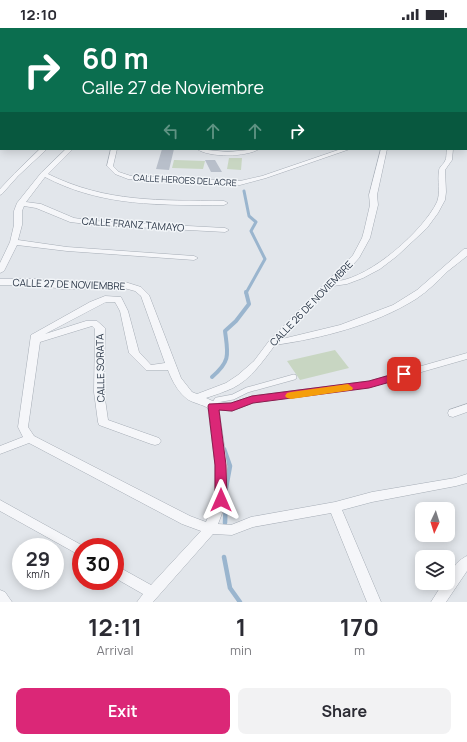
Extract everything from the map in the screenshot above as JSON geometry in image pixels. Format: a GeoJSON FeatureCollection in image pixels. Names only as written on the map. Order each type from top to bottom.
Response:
{"type":"FeatureCollection","features":[{"type":"Feature","properties":{"kind":"street"},"geometry":{"type":"LineString","coordinates":[[0,193],[16,175],[43,150]]}},
{"type":"Feature","properties":{"kind":"street"},"geometry":{"type":"LineString","coordinates":[[0,271],[14,242],[18,225],[18,211],[21,203],[43,174],[69,150]]}},
{"type":"Feature","properties":{"kind":"street","name":"CALLE HEROES DEL ACRE"},"geometry":{"type":"LineString","coordinates":[[114,150],[110,166],[117,173],[130,178],[240,182],[264,177],[344,150]]}},
{"type":"Feature","properties":{"kind":"street"},"geometry":{"type":"LineString","coordinates":[[203,150],[216,154],[231,154],[245,150]]}},
{"type":"Feature","properties":{"kind":"street","name":"CALLE 26 DE NOVIEMBRE"},"geometry":{"type":"LineString","coordinates":[[196,399],[215,392],[242,377],[257,363],[272,343],[356,256],[366,238],[374,205],[373,195],[384,150]]}},
{"type":"Feature","properties":{"kind":"street"},"geometry":{"type":"LineString","coordinates":[[330,284],[344,283],[369,272],[414,239],[427,225],[441,201],[443,191],[442,170],[449,160],[450,150]]}},
{"type":"Feature","properties":{"kind":"street"},"geometry":{"type":"LineString","coordinates":[[43,174],[65,185],[104,198],[168,202],[224,203]]}},
{"type":"Feature","properties":{"kind":"street","name":"CALLE FRANZ TAMAYO"},"geometry":{"type":"LineString","coordinates":[[21,203],[38,206],[73,220],[95,223],[225,230]]}},
{"type":"Feature","properties":{"kind":"street"},"geometry":{"type":"LineString","coordinates":[[14,242],[67,249],[194,258]]}},
{"type":"Feature","properties":{"kind":"street"},"geometry":{"type":"LineString","coordinates":[[272,343],[295,340],[340,328],[395,307],[411,298],[431,283],[467,251]]}},
{"type":"Feature","properties":{"kind":"street","name":"CALLE 27 DE NOVIEMBRE"},"geometry":{"type":"LineString","coordinates":[[0,282],[35,282],[64,286],[125,285],[138,289],[146,296],[176,379],[188,394],[213,406],[232,407],[252,400],[369,384],[467,356]]}},
{"type":"Feature","properties":{"kind":"street"},"geometry":{"type":"LineString","coordinates":[[172,366],[149,368],[134,353],[124,311],[118,300],[105,299],[36,335],[23,427],[30,439],[186,520],[210,528],[232,530],[252,522],[335,507],[372,497],[456,482],[467,478]]}},
{"type":"Feature","properties":{"kind":"street","name":"CALLE SORATA"},"geometry":{"type":"LineString","coordinates":[[36,340],[86,324],[94,323],[100,328],[99,392],[103,422],[155,441]]}},
{"type":"Feature","properties":{"kind":"street"},"geometry":{"type":"LineString","coordinates":[[124,578],[148,597],[210,528],[221,500],[221,465],[213,406]]}},
{"type":"Feature","properties":{"kind":"street"},"geometry":{"type":"LineString","coordinates":[[453,413],[467,408]]}},
{"type":"Feature","properties":{"kind":"street"},"geometry":{"type":"LineString","coordinates":[[0,450],[30,439]]}},
{"type":"Feature","properties":{"kind":"street"},"geometry":{"type":"LineString","coordinates":[[0,505],[72,547]]}},
{"type":"Feature","properties":{"kind":"street"},"geometry":{"type":"LineString","coordinates":[[335,507],[374,602]]}},
{"type":"Feature","properties":{"kind":"street"},"geometry":{"type":"LineString","coordinates":[[438,602],[458,571],[467,562]]}},
{"type":"Feature","properties":{"kind":"street"},"geometry":{"type":"LineString","coordinates":[[0,596],[5,602]]}},
{"type":"Feature","properties":{"kind":"lane"},"geometry":{"type":"LineString","coordinates":[[213,406],[217,400],[233,397],[247,390],[294,377]]}},
{"type":"Feature","properties":{"kind":"green space"},"geometry":{"type":"Polygon","coordinates":[[[229,158],[242,158],[241,170],[227,169],[229,158]]]}},
{"type":"Feature","properties":{"kind":"green space"},"geometry":{"type":"Polygon","coordinates":[[[174,160],[205,161],[203,169],[172,168],[174,160]]]}},
{"type":"Feature","properties":{"kind":"green space"},"geometry":{"type":"Polygon","coordinates":[[[335,350],[349,368],[300,380],[287,361],[335,350]]]}},
{"type":"Feature","properties":{"kind":"building"},"geometry":{"type":"Polygon","coordinates":[[[162,150],[174,150],[169,170],[156,169],[162,150]]]}},
{"type":"Feature","properties":{"kind":"building"},"geometry":{"type":"Polygon","coordinates":[[[205,160],[215,160],[222,172],[211,172],[205,160]]]}},
{"type":"Feature","properties":{"kind":"waterway"},"geometry":{"type":"LineString","coordinates":[[244,191],[249,216],[256,222],[251,231],[265,259],[246,293]]}},
{"type":"Feature","properties":{"kind":"waterway"},"geometry":{"type":"LineString","coordinates":[[212,377],[222,366],[227,357],[225,331],[236,321],[249,304],[246,293]]}},
{"type":"Feature","properties":{"kind":"waterway"},"geometry":{"type":"LineString","coordinates":[[224,449],[230,466],[226,488]]}},
{"type":"Feature","properties":{"kind":"waterway"},"geometry":{"type":"LineString","coordinates":[[225,523],[226,498]]}},
{"type":"Feature","properties":{"kind":"waterway"},"geometry":{"type":"LineString","coordinates":[[224,557],[230,588],[240,602]]}},
{"type":"Feature","properties":{"kind":"slow traffic"},"geometry":{"type":"LineString","coordinates":[[291,396],[348,388]]}},
{"type":"Feature","properties":{"kind":"route"},"geometry":{"type":"LineString","coordinates":[[221,500],[221,465],[213,406],[225,408],[232,407],[252,400],[369,384],[404,374]]}}]}
